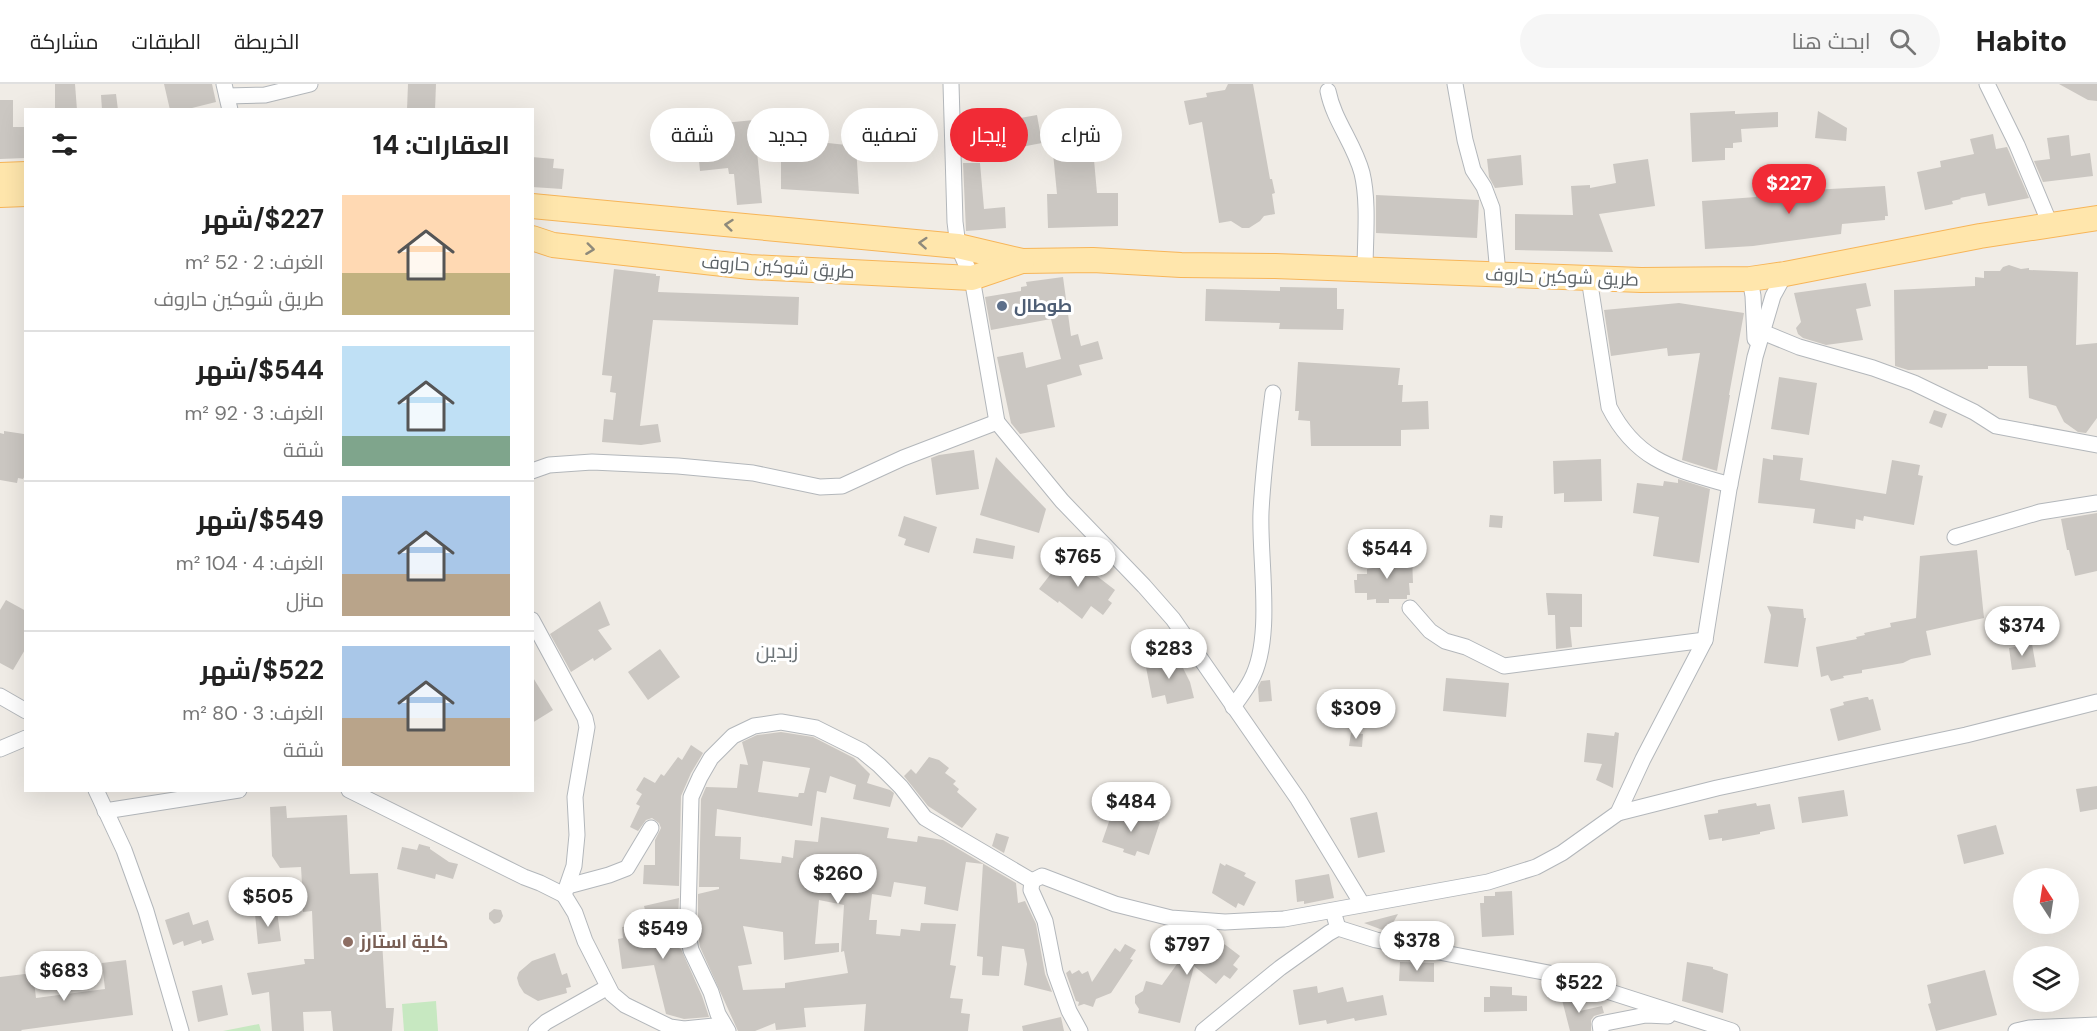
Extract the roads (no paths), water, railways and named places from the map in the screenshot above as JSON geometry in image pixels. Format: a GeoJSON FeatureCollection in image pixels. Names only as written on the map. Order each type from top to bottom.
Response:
{"type":"FeatureCollection","features":[{"type":"Feature","properties":{"kind":"main road"},"geometry":{"type":"LineString","coordinates":[[0,175],[24,174]]}},
{"type":"Feature","properties":{"kind":"main road"},"geometry":{"type":"LineString","coordinates":[[0,195],[24,194]]}},
{"type":"Feature","properties":{"kind":"main road","name":"طريق شوكين حاروف"},"geometry":{"type":"LineString","coordinates":[[534,206],[958,246],[1022,261],[1093,260],[1641,280],[1750,279],[1980,236],[2097,218]]}},
{"type":"Feature","properties":{"kind":"main road","name":"طريق شوكين حاروف"},"geometry":{"type":"LineString","coordinates":[[534,239],[553,245],[750,267],[972,278],[1022,261]]}},
{"type":"Feature","properties":{"kind":"street"},"geometry":{"type":"LineString","coordinates":[[227,97],[266,95],[310,84]]}},
{"type":"Feature","properties":{"kind":"street"},"geometry":{"type":"LineString","coordinates":[[951,84],[955,222],[958,246],[972,278],[997,422],[1062,501],[1173,619],[1298,799],[1362,904]]}},
{"type":"Feature","properties":{"kind":"street"},"geometry":{"type":"LineString","coordinates":[[1455,84],[1470,160],[1492,208],[1498,274]]}},
{"type":"Feature","properties":{"kind":"street"},"geometry":{"type":"LineString","coordinates":[[1987,84],[2017,145],[2050,225]]}},
{"type":"Feature","properties":{"kind":"street"},"geometry":{"type":"LineString","coordinates":[[1328,91],[1336,119],[1357,157],[1362,175],[1365,194],[1365,271]]}},
{"type":"Feature","properties":{"kind":"street"},"geometry":{"type":"LineString","coordinates":[[1618,813],[1643,759],[1706,640],[1730,485],[1759,331],[1785,274]]}},
{"type":"Feature","properties":{"kind":"street"},"geometry":{"type":"LineString","coordinates":[[1589,278],[1607,399],[1615,419],[1642,451],[1668,466],[1730,485]]}},
{"type":"Feature","properties":{"kind":"street"},"geometry":{"type":"LineString","coordinates":[[1750,279],[1759,331]]}},
{"type":"Feature","properties":{"kind":"street"},"geometry":{"type":"LineString","coordinates":[[1759,331],[1799,347],[1873,368],[1914,383],[1974,412],[1996,426],[2097,445]]}},
{"type":"Feature","properties":{"kind":"street"},"geometry":{"type":"LineString","coordinates":[[1233,707],[1252,679],[1261,650],[1263,616],[1261,513],[1273,393]]}},
{"type":"Feature","properties":{"kind":"street"},"geometry":{"type":"LineString","coordinates":[[534,470],[549,465],[592,462],[678,466],[753,473],[820,487],[842,486],[903,458],[997,422]]}},
{"type":"Feature","properties":{"kind":"street"},"geometry":{"type":"LineString","coordinates":[[1955,537],[2040,512],[2097,503]]}},
{"type":"Feature","properties":{"kind":"street"},"geometry":{"type":"LineString","coordinates":[[1410,608],[1430,631],[1445,641],[1466,647],[1504,666],[1706,640]]}},
{"type":"Feature","properties":{"kind":"street"},"geometry":{"type":"LineString","coordinates":[[534,629],[538,648],[585,718],[587,727],[575,797],[577,835],[574,866],[566,890],[585,941],[608,987],[612,994],[625,1005],[670,1027],[726,1028],[691,950],[688,935],[691,797],[711,758],[733,736],[754,726],[782,722],[816,728],[832,734],[862,751],[879,765],[901,787],[925,818],[1032,881]]}},
{"type":"Feature","properties":{"kind":"street"},"geometry":{"type":"LineString","coordinates":[[0,696],[24,710]]}},
{"type":"Feature","properties":{"kind":"street"},"geometry":{"type":"LineString","coordinates":[[1032,881],[1042,876],[1115,904],[1171,918],[1225,922],[1284,920],[1488,882],[1536,867],[1562,853],[1618,813],[1716,788],[1966,735],[2097,702]]}},
{"type":"Feature","properties":{"kind":"street"},"geometry":{"type":"LineString","coordinates":[[0,749],[24,739]]}},
{"type":"Feature","properties":{"kind":"street"},"geometry":{"type":"LineString","coordinates":[[97,792],[124,850],[146,911],[181,1031]]}},
{"type":"Feature","properties":{"kind":"street"},"geometry":{"type":"LineString","coordinates":[[105,811],[226,792]]}},
{"type":"Feature","properties":{"kind":"street"},"geometry":{"type":"LineString","coordinates":[[353,792],[524,878],[566,890],[627,868],[651,828]]}},
{"type":"Feature","properties":{"kind":"street"},"geometry":{"type":"LineString","coordinates":[[1032,881],[1031,890],[1045,921],[1055,972],[1069,1011],[1080,1031]]}},
{"type":"Feature","properties":{"kind":"street"},"geometry":{"type":"LineString","coordinates":[[1333,910],[1338,928]]}},
{"type":"Feature","properties":{"kind":"street"},"geometry":{"type":"LineString","coordinates":[[1203,1031],[1280,968],[1338,928],[1376,940],[1554,974],[1732,1031]]}},
{"type":"Feature","properties":{"kind":"street"},"geometry":{"type":"LineString","coordinates":[[536,1031],[546,1022],[608,987]]}},
{"type":"Feature","properties":{"kind":"street"},"geometry":{"type":"LineString","coordinates":[[1601,1031],[1600,1024],[1646,1015],[1689,1017]]}},
{"type":"Feature","properties":{"kind":"street"},"geometry":{"type":"LineString","coordinates":[[2016,1031],[2029,1028],[2097,1025]]}},
{"type":"Feature","properties":{"kind":"place","name":"طوطال"},"geometry":{"type":"Point","coordinates":[1002,306]}},
{"type":"Feature","properties":{"kind":"place","name":"كلية استارز"},"geometry":{"type":"Point","coordinates":[348,942]}},
{"type":"Feature","properties":{"kind":"district","name":"زبدين"},"geometry":{"type":"Point","coordinates":[777,651]}}]}
